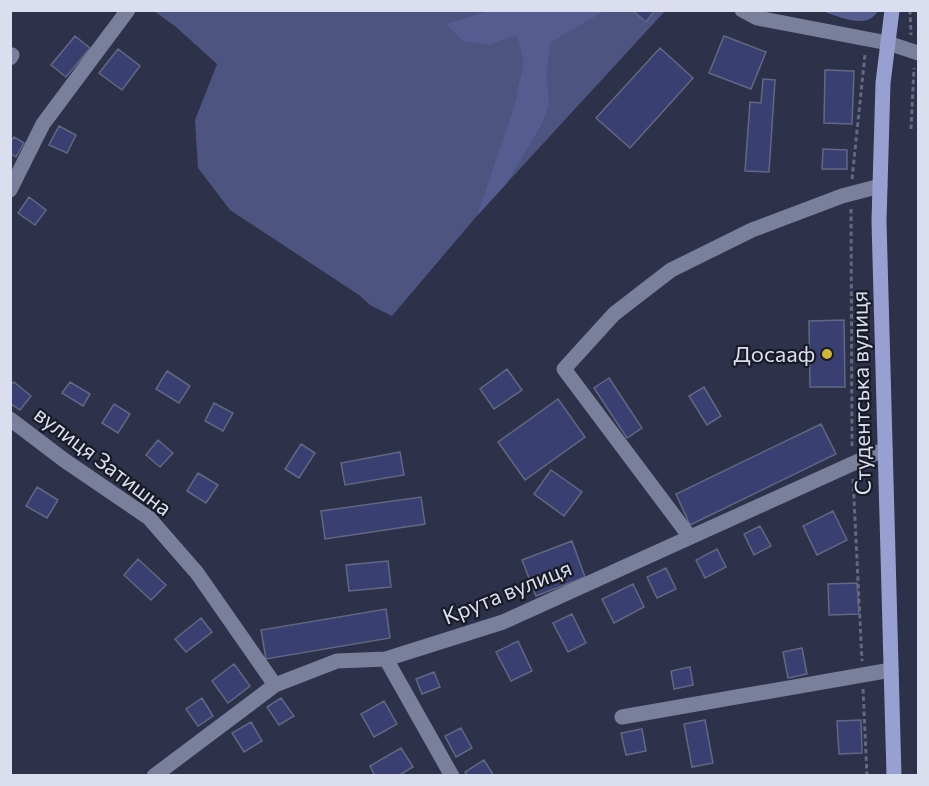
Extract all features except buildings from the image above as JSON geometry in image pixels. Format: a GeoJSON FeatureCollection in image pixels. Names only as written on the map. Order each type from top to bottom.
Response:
{"type":"FeatureCollection","features":[{"type":"Feature","properties":{"kind":"main road","name":"Студентська вулиця"},"geometry":{"type":"LineString","coordinates":[[892,10],[882,83],[880,186],[894,776]]}},
{"type":"Feature","properties":{"kind":"street"},"geometry":{"type":"LineString","coordinates":[[10,190],[43,124],[128,10]]}},
{"type":"Feature","properties":{"kind":"street"},"geometry":{"type":"LineString","coordinates":[[742,10],[757,18],[888,43],[917,53]]}},
{"type":"Feature","properties":{"kind":"street"},"geometry":{"type":"LineString","coordinates":[[690,537],[564,369],[614,314],[670,270],[752,230],[851,194],[880,186]]}},
{"type":"Feature","properties":{"kind":"street","name":"вулиця Затишна"},"geometry":{"type":"LineString","coordinates":[[10,419],[64,460],[148,518],[197,573],[275,685]]}},
{"type":"Feature","properties":{"kind":"street","name":"Крута вулиця"},"geometry":{"type":"LineString","coordinates":[[154,776],[275,685],[337,661],[386,659],[503,622],[885,449]]}},
{"type":"Feature","properties":{"kind":"street"},"geometry":{"type":"LineString","coordinates":[[386,659],[452,776]]}},
{"type":"Feature","properties":{"kind":"street"},"geometry":{"type":"LineString","coordinates":[[622,717],[891,670]]}},
{"type":"Feature","properties":{"kind":"path"},"geometry":{"type":"LineString","coordinates":[[910,10],[910,32],[917,53],[911,129]]}},
{"type":"Feature","properties":{"kind":"path"},"geometry":{"type":"LineString","coordinates":[[867,776],[852,464],[851,194],[863,59],[870,40]]}},
{"type":"Feature","properties":{"kind":"shaded area"},"geometry":{"type":"Polygon","coordinates":[[[493,10],[604,11],[550,43],[546,74],[549,102],[543,122],[507,183],[477,216],[514,107],[524,62],[517,35],[488,45],[463,41],[446,24],[493,10]]]}},
{"type":"Feature","properties":{"kind":"shaded area"},"geometry":{"type":"Polygon","coordinates":[[[154,11],[665,11],[481,211],[392,316],[370,305],[359,295],[230,210],[198,168],[195,120],[217,64],[176,27],[154,11]]]}},
{"type":"Feature","properties":{"kind":"shaded area"},"geometry":{"type":"Polygon","coordinates":[[[821,11],[878,11],[873,17],[860,21],[821,11]]]}},
{"type":"Feature","properties":{"kind":"place","name":"Досааф"},"geometry":{"type":"Point","coordinates":[827,354]}}]}
